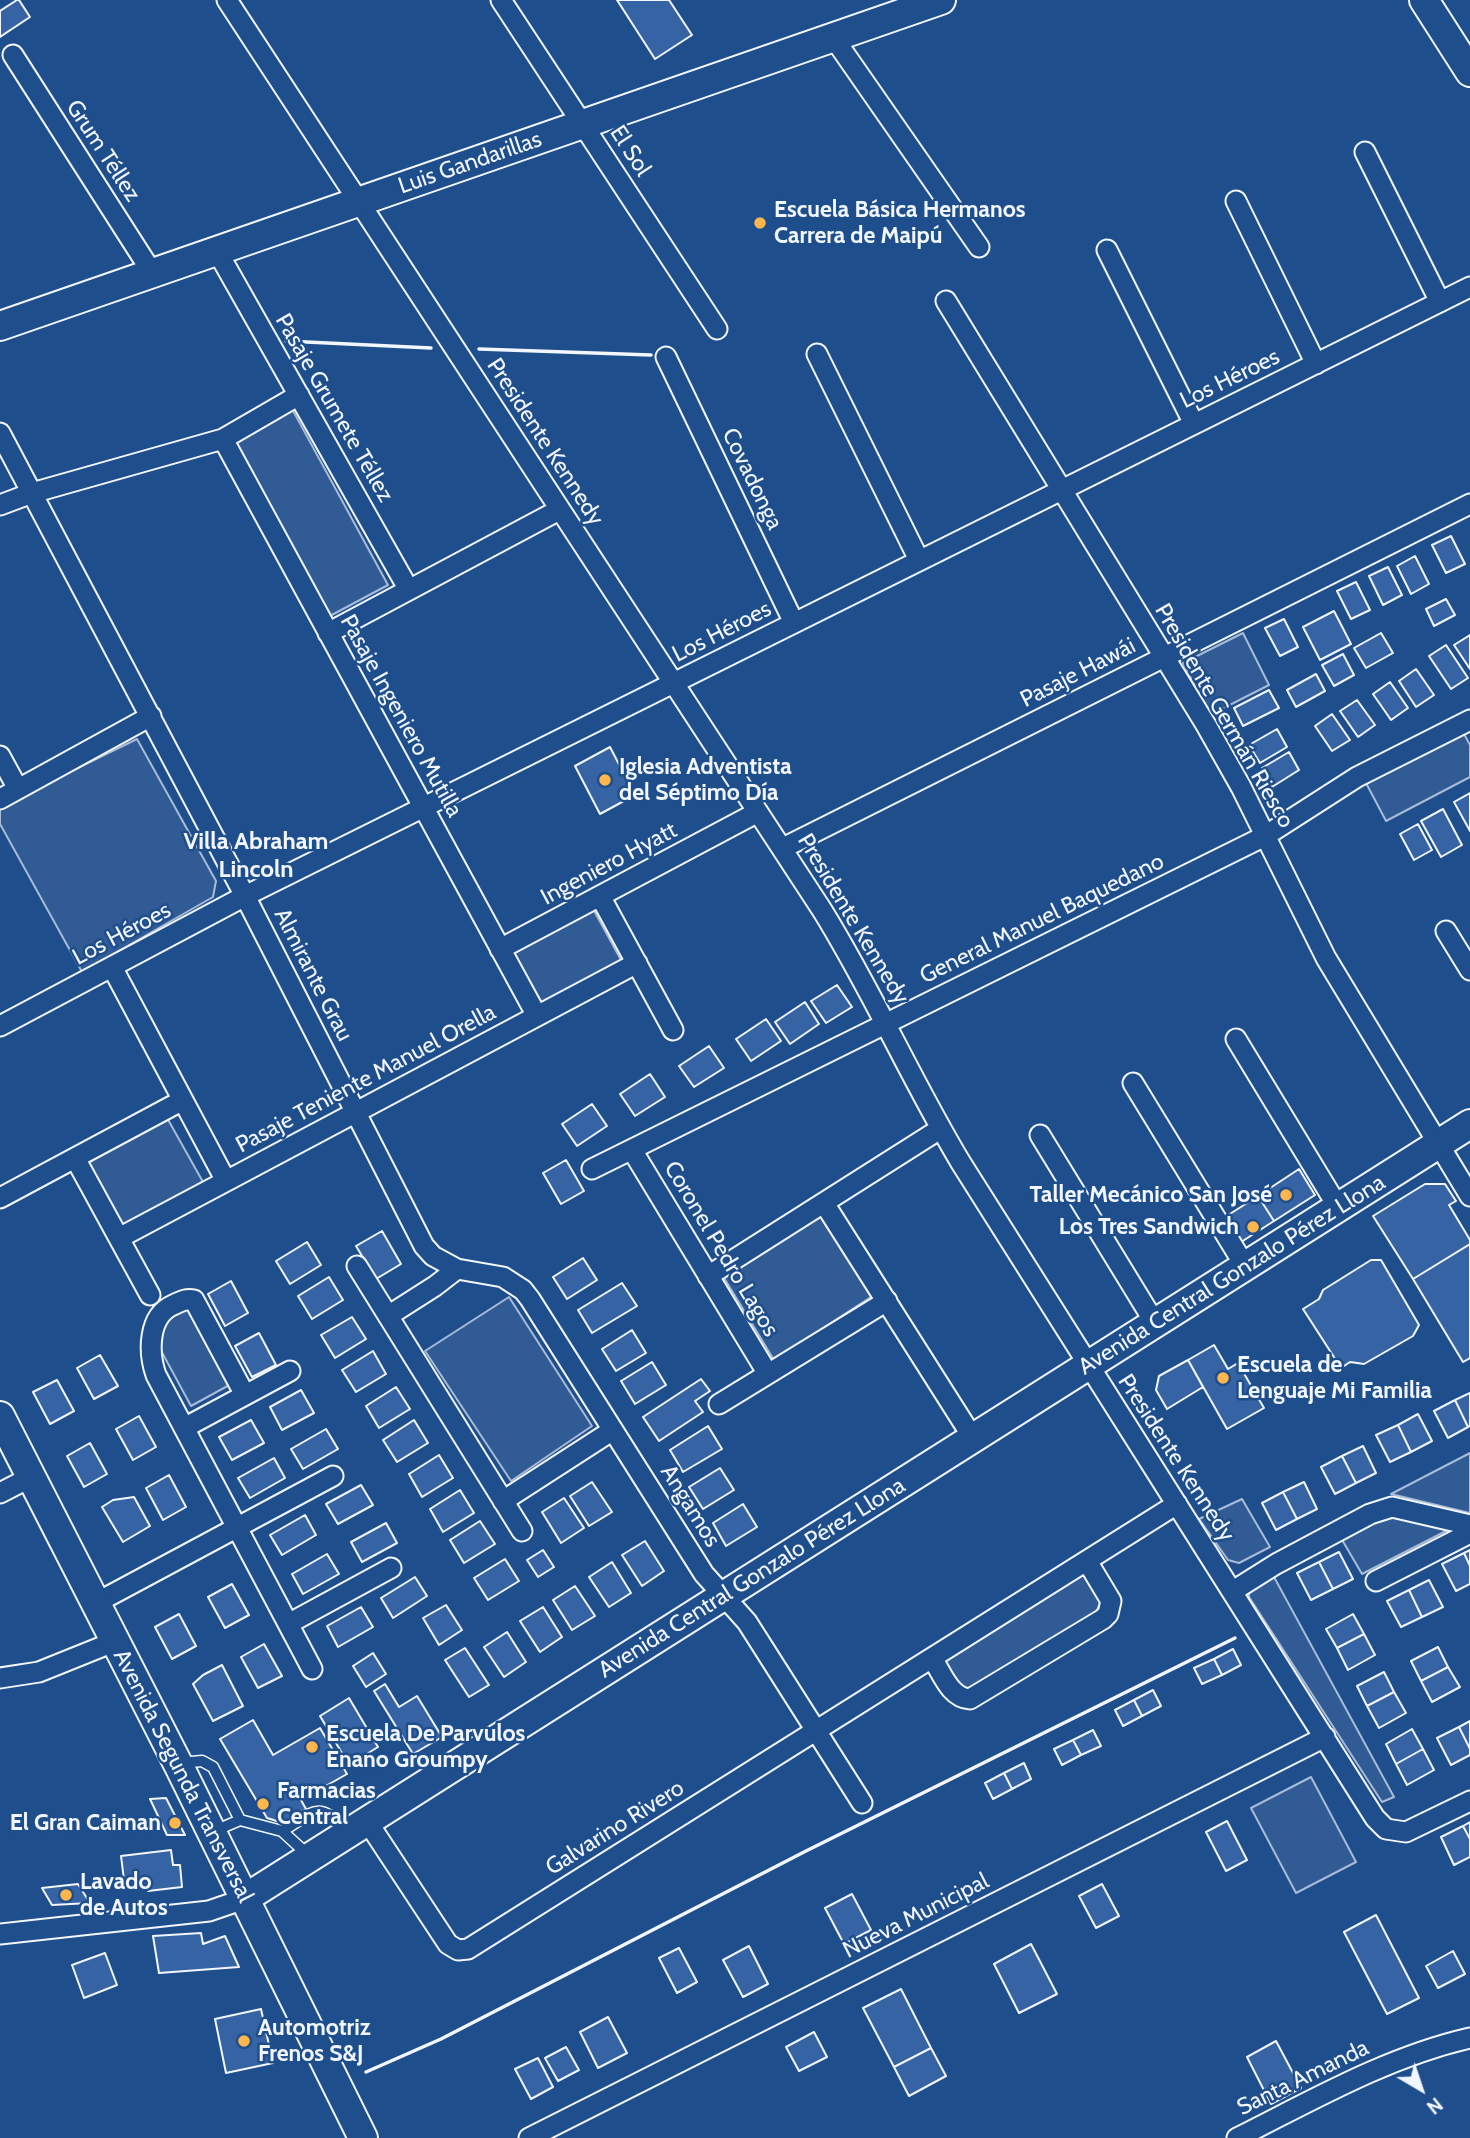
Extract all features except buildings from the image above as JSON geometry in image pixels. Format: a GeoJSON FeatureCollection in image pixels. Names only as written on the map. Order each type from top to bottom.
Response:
{"type":"FeatureCollection","features":[{"type":"Feature","properties":{"kind":"street","name":"Presidente Kennedy"},"geometry":{"type":"LineString","coordinates":[[227,0],[783,848],[848,952],[940,1129],[1375,1818],[1386,1829],[1399,1832],[1413,1830],[1470,1801]]}},
{"type":"Feature","properties":{"kind":"street","name":"El Sol"},"geometry":{"type":"LineString","coordinates":[[501,0],[717,330]]}},
{"type":"Feature","properties":{"kind":"street","name":"Luis Gandarillas"},"geometry":{"type":"LineString","coordinates":[[0,326],[941,0]]}},
{"type":"Feature","properties":{"kind":"street"},"geometry":{"type":"LineString","coordinates":[[1424,0],[1470,72]]}},
{"type":"Feature","properties":{"kind":"street"},"geometry":{"type":"LineString","coordinates":[[833,37],[979,247]]}},
{"type":"Feature","properties":{"kind":"street","name":"Grum Téllez"},"geometry":{"type":"LineString","coordinates":[[13,55],[153,274]]}},
{"type":"Feature","properties":{"kind":"street"},"geometry":{"type":"LineString","coordinates":[[1365,152],[1440,302]]}},
{"type":"Feature","properties":{"kind":"street"},"geometry":{"type":"LineString","coordinates":[[1236,201],[1316,364]]}},
{"type":"Feature","properties":{"kind":"street"},"geometry":{"type":"LineString","coordinates":[[1107,250],[1194,424]]}},
{"type":"Feature","properties":{"kind":"street","name":"Pasaje Grumete Téllez"},"geometry":{"type":"LineString","coordinates":[[217,251],[409,590]]}},
{"type":"Feature","properties":{"kind":"street","name":"Los Héroes"},"geometry":{"type":"LineString","coordinates":[[0,1026],[245,896],[1470,287]]}},
{"type":"Feature","properties":{"kind":"street","name":"Presidente Germán Riesco"},"geometry":{"type":"LineString","coordinates":[[946,301],[1241,787],[1325,958],[1470,1196]]}},
{"type":"Feature","properties":{"kind":"street"},"geometry":{"type":"LineString","coordinates":[[817,354],[919,560]]}},
{"type":"Feature","properties":{"kind":"street","name":"Covadonga"},"geometry":{"type":"LineString","coordinates":[[666,357],[794,623]]}},
{"type":"Feature","properties":{"kind":"street"},"geometry":{"type":"LineString","coordinates":[[0,505],[32,493],[223,439],[299,395]]}},
{"type":"Feature","properties":{"kind":"street","name":"Almirante Grau"},"geometry":{"type":"LineString","coordinates":[[0,433],[245,896],[424,1246],[433,1256],[457,1269]]}},
{"type":"Feature","properties":{"kind":"street","name":"Pasaje Ingeniero Mutilla"},"geometry":{"type":"LineString","coordinates":[[223,439],[537,1016]]}},
{"type":"Feature","properties":{"kind":"street","name":"Pasaje Hawái"},"geometry":{"type":"LineString","coordinates":[[783,848],[1470,503]]}},
{"type":"Feature","properties":{"kind":"street"},"geometry":{"type":"LineString","coordinates":[[328,633],[559,510]]}},
{"type":"Feature","properties":{"kind":"street"},"geometry":{"type":"LineString","coordinates":[[0,799],[151,716]]}},
{"type":"Feature","properties":{"kind":"street","name":"General Manuel Baquedano"},"geometry":{"type":"LineString","coordinates":[[593,1169],[1265,836],[1357,777],[1470,720]]}},
{"type":"Feature","properties":{"kind":"street"},"geometry":{"type":"LineString","coordinates":[[0,756],[18,789]]}},
{"type":"Feature","properties":{"kind":"street","name":"Ingeniero Hyatt"},"geometry":{"type":"LineString","coordinates":[[500,949],[758,812]]}},
{"type":"Feature","properties":{"kind":"street"},"geometry":{"type":"LineString","coordinates":[[600,896],[673,1030]]}},
{"type":"Feature","properties":{"kind":"street"},"geometry":{"type":"LineString","coordinates":[[1447,931],[1470,970]]}},
{"type":"Feature","properties":{"kind":"street","name":"Pasaje Teniente Manuel Orella"},"geometry":{"type":"LineString","coordinates":[[119,1238],[637,963]]}},
{"type":"Feature","properties":{"kind":"street"},"geometry":{"type":"LineString","coordinates":[[112,967],[226,1181]]}},
{"type":"Feature","properties":{"kind":"street"},"geometry":{"type":"LineString","coordinates":[[1236,1039],[1338,1207]]}},
{"type":"Feature","properties":{"kind":"street"},"geometry":{"type":"LineString","coordinates":[[1133,1083],[1245,1266]]}},
{"type":"Feature","properties":{"kind":"street"},"geometry":{"type":"LineString","coordinates":[[0,1198],[183,1100]]}},
{"type":"Feature","properties":{"kind":"street","name":"Avenida Central Gonzalo Pérez Llona"},"geometry":{"type":"LineString","coordinates":[[0,1934],[209,1912],[244,1899],[1470,1124]]}},
{"type":"Feature","properties":{"kind":"street"},"geometry":{"type":"LineString","coordinates":[[708,1276],[940,1129]]}},
{"type":"Feature","properties":{"kind":"street"},"geometry":{"type":"LineString","coordinates":[[1040,1135],[1155,1323]]}},
{"type":"Feature","properties":{"kind":"street","name":"Coronel Pedro Lagos"},"geometry":{"type":"LineString","coordinates":[[632,1150],[768,1374]]}},
{"type":"Feature","properties":{"kind":"street"},"geometry":{"type":"LineString","coordinates":[[75,1158],[150,1295]]}},
{"type":"Feature","properties":{"kind":"street"},"geometry":{"type":"LineString","coordinates":[[824,1203],[973,1438]]}},
{"type":"Feature","properties":{"kind":"street"},"geometry":{"type":"LineString","coordinates":[[357,1266],[522,1531]]}},
{"type":"Feature","properties":{"kind":"street"},"geometry":{"type":"LineString","coordinates":[[388,1316],[457,1269]]}},
{"type":"Feature","properties":{"kind":"street","name":"Angamos"},"geometry":{"type":"LineString","coordinates":[[457,1269],[493,1273],[514,1282],[523,1290],[704,1574],[747,1622],[862,1803]]}},
{"type":"Feature","properties":{"kind":"street"},"geometry":{"type":"LineString","coordinates":[[245,1395],[194,1300],[188,1299],[163,1310],[156,1318],[152,1362],[184,1428],[312,1669]]}},
{"type":"Feature","properties":{"kind":"street"},"geometry":{"type":"LineString","coordinates":[[719,1404],[887,1301]]}},
{"type":"Feature","properties":{"kind":"street"},"geometry":{"type":"LineString","coordinates":[[184,1428],[290,1371]]}},
{"type":"Feature","properties":{"kind":"street","name":"Avenida Segunda Transversal"},"geometry":{"type":"LineString","coordinates":[[0,1416],[178,1763],[363,2138]]}},
{"type":"Feature","properties":{"kind":"street"},"geometry":{"type":"LineString","coordinates":[[503,1501],[613,1430]]}},
{"type":"Feature","properties":{"kind":"street"},"geometry":{"type":"LineString","coordinates":[[96,1603],[333,1476]]}},
{"type":"Feature","properties":{"kind":"street"},"geometry":{"type":"LineString","coordinates":[[0,1493],[31,1477]]}},
{"type":"Feature","properties":{"kind":"street","name":"Galvarino Rivero"},"geometry":{"type":"LineString","coordinates":[[358,1827],[448,1944],[463,1951],[1177,1504]]}},
{"type":"Feature","properties":{"kind":"street"},"geometry":{"type":"LineString","coordinates":[[1233,1591],[1276,1564],[1370,1514],[1392,1507],[1470,1525]]}},
{"type":"Feature","properties":{"kind":"street"},"geometry":{"type":"LineString","coordinates":[[1376,1581],[1470,1533]]}},
{"type":"Feature","properties":{"kind":"street"},"geometry":{"type":"LineString","coordinates":[[932,1658],[955,1694],[963,1699],[970,1699],[1091,1626],[1108,1614],[1111,1601],[1087,1561]]}},
{"type":"Feature","properties":{"kind":"street"},"geometry":{"type":"LineString","coordinates":[[288,1624],[391,1568]]}},
{"type":"Feature","properties":{"kind":"street"},"geometry":{"type":"LineString","coordinates":[[0,1678],[39,1672],[116,1642]]}},
{"type":"Feature","properties":{"kind":"street","name":"Nueva Municipal"},"geometry":{"type":"LineString","coordinates":[[529,2138],[1325,1737]]}},
{"type":"Feature","properties":{"kind":"street","name":"Santa Amanda"},"geometry":{"type":"LineString","coordinates":[[1237,2138],[1385,2065],[1418,2052],[1470,2038]]}},
{"type":"Feature","properties":{"kind":"lane"},"geometry":{"type":"LineString","coordinates":[[178,1763],[202,1761],[213,1767],[240,1820]]}},
{"type":"Feature","properties":{"kind":"lane"},"geometry":{"type":"LineString","coordinates":[[282,1832],[319,1811],[358,1827]]}},
{"type":"Feature","properties":{"kind":"lane"},"geometry":{"type":"LineString","coordinates":[[212,1832],[240,1820],[282,1832],[310,1857]]}},
{"type":"Feature","properties":{"kind":"shaded area"},"geometry":{"type":"Polygon","coordinates":[[[291,407],[388,585],[328,617],[230,444],[291,407]]]}},
{"type":"Feature","properties":{"kind":"shaded area"},"geometry":{"type":"Polygon","coordinates":[[[1243,633],[1269,685],[1210,715],[1183,663],[1243,633]]]}},
{"type":"Feature","properties":{"kind":"shaded area"},"geometry":{"type":"Polygon","coordinates":[[[1463,732],[1470,745],[1470,777],[1386,821],[1366,783],[1463,732]]]}},
{"type":"Feature","properties":{"kind":"shaded area"},"geometry":{"type":"Polygon","coordinates":[[[137,739],[216,881],[213,897],[82,972],[0,824],[0,806],[137,739]]]}},
{"type":"Feature","properties":{"kind":"shaded area"},"geometry":{"type":"Polygon","coordinates":[[[592,907],[621,960],[537,1006],[506,953],[592,907]]]}},
{"type":"Feature","properties":{"kind":"shaded area"},"geometry":{"type":"Polygon","coordinates":[[[166,1116],[203,1182],[124,1227],[87,1161],[166,1116]]]}},
{"type":"Feature","properties":{"kind":"shaded area"},"geometry":{"type":"Polygon","coordinates":[[[820,1211],[874,1295],[774,1360],[721,1273],[820,1211]]]}},
{"type":"Feature","properties":{"kind":"shaded area"},"geometry":{"type":"Polygon","coordinates":[[[509,1297],[592,1426],[511,1481],[425,1351],[509,1297]]]}},
{"type":"Feature","properties":{"kind":"shaded area"},"geometry":{"type":"Polygon","coordinates":[[[189,1303],[233,1383],[191,1406],[158,1345],[165,1316],[189,1303]]]}},
{"type":"Feature","properties":{"kind":"shaded area"},"geometry":{"type":"Polygon","coordinates":[[[1470,1453],[1470,1513],[1391,1494],[1470,1453]]]}},
{"type":"Feature","properties":{"kind":"shaded area"},"geometry":{"type":"Polygon","coordinates":[[[1242,1499],[1270,1547],[1239,1563],[1228,1560],[1199,1519],[1242,1499]]]}},
{"type":"Feature","properties":{"kind":"shaded area"},"geometry":{"type":"Polygon","coordinates":[[[1379,1516],[1400,1517],[1448,1530],[1362,1574],[1341,1538],[1379,1516]]]}},
{"type":"Feature","properties":{"kind":"shaded area"},"geometry":{"type":"Polygon","coordinates":[[[1075,1575],[1087,1575],[1102,1597],[1095,1616],[973,1692],[962,1689],[945,1664],[950,1651],[1075,1575]]]}},
{"type":"Feature","properties":{"kind":"shaded area"},"geometry":{"type":"Polygon","coordinates":[[[1274,1577],[1394,1797],[1382,1802],[1249,1597],[1249,1589],[1274,1577]]]}},
{"type":"Feature","properties":{"kind":"shaded area"},"geometry":{"type":"Polygon","coordinates":[[[1311,1777],[1356,1862],[1296,1893],[1251,1808],[1311,1777]]]}},
{"type":"Feature","properties":{"kind":"wall"},"geometry":{"type":"LineString","coordinates":[[286,341],[431,348]]}},
{"type":"Feature","properties":{"kind":"wall"},"geometry":{"type":"LineString","coordinates":[[479,349],[651,355]]}},
{"type":"Feature","properties":{"kind":"wall"},"geometry":{"type":"LineString","coordinates":[[366,2072],[441,2039],[806,1851],[1235,1638]]}},
{"type":"Feature","properties":{"kind":"place","name":"Escuela Básica Hermanos Carrera de Maipú"},"geometry":{"type":"Point","coordinates":[760,223]}},
{"type":"Feature","properties":{"kind":"place","name":"Iglesia Adventista del Séptimo Día"},"geometry":{"type":"Point","coordinates":[605,780]}},
{"type":"Feature","properties":{"kind":"place","name":"Taller Mecánico San José"},"geometry":{"type":"Point","coordinates":[1286,1195]}},
{"type":"Feature","properties":{"kind":"place","name":"Los Tres Sandwich"},"geometry":{"type":"Point","coordinates":[1253,1227]}},
{"type":"Feature","properties":{"kind":"place","name":"Escuela de Lenguaje Mi Familia"},"geometry":{"type":"Point","coordinates":[1223,1378]}},
{"type":"Feature","properties":{"kind":"place","name":"Escuela De Parvulos Enano Groumpy"},"geometry":{"type":"Point","coordinates":[312,1747]}},
{"type":"Feature","properties":{"kind":"place","name":"Farmacias Central"},"geometry":{"type":"Point","coordinates":[263,1804]}},
{"type":"Feature","properties":{"kind":"place","name":"El Gran Caiman"},"geometry":{"type":"Point","coordinates":[175,1823]}},
{"type":"Feature","properties":{"kind":"place","name":"Lavado de Autos"},"geometry":{"type":"Point","coordinates":[66,1895]}},
{"type":"Feature","properties":{"kind":"place","name":"Automotriz Frenos S&J"},"geometry":{"type":"Point","coordinates":[244,2041]}},
{"type":"Feature","properties":{"kind":"district","name":"Villa Abraham Lincoln"},"geometry":{"type":"Point","coordinates":[256,856]}}]}
